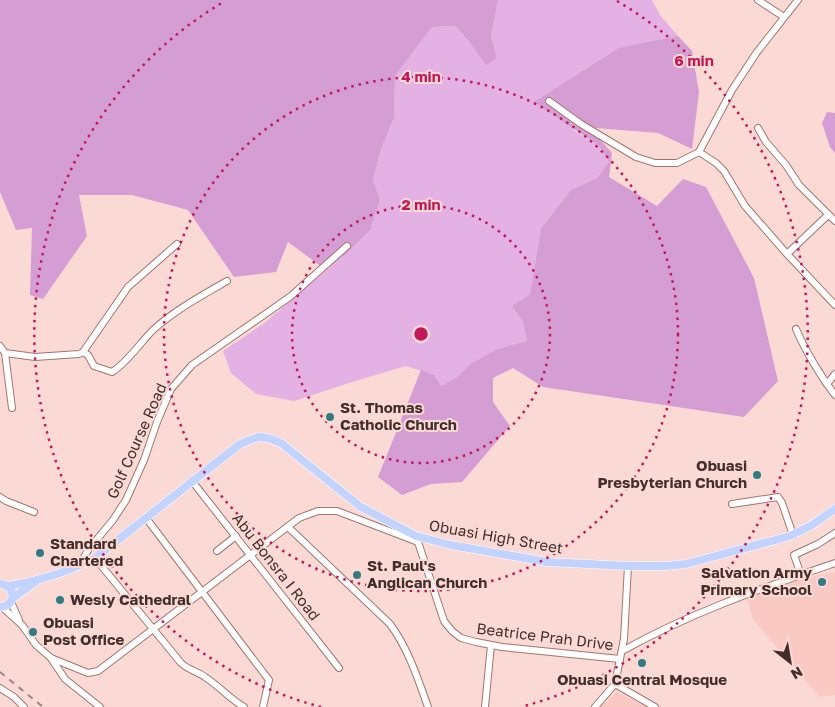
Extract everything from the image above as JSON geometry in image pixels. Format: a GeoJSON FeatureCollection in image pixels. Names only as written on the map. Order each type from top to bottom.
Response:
{"type":"FeatureCollection","features":[{"type":"Feature","properties":{"kind":"main road","name":"Obuasi High Street"},"geometry":{"type":"LineString","coordinates":[[8,586],[37,581],[95,558],[240,444],[258,437],[268,438],[286,447],[360,507],[417,539],[528,559],[568,564],[666,566],[686,564],[793,535],[835,509]]}},
{"type":"Feature","properties":{"kind":"main road","name":"Obuasi High Street"},"geometry":{"type":"LineString","coordinates":[[1,607],[37,581]]}},
{"type":"Feature","properties":{"kind":"main road"},"geometry":{"type":"LineString","coordinates":[[0,584],[8,586],[12,591],[12,600]]}},
{"type":"Feature","properties":{"kind":"street"},"geometry":{"type":"LineString","coordinates":[[758,0],[784,17]]}},
{"type":"Feature","properties":{"kind":"street"},"geometry":{"type":"LineString","coordinates":[[549,101],[581,124],[636,157],[655,163],[677,163],[699,152],[732,90],[757,52],[798,0]]}},
{"type":"Feature","properties":{"kind":"street"},"geometry":{"type":"LineString","coordinates":[[758,128],[766,142],[786,165],[799,185],[835,221]]}},
{"type":"Feature","properties":{"kind":"street"},"geometry":{"type":"LineString","coordinates":[[699,152],[724,171],[745,206],[835,305]]}},
{"type":"Feature","properties":{"kind":"street"},"geometry":{"type":"LineString","coordinates":[[787,254],[828,215]]}},
{"type":"Feature","properties":{"kind":"street"},"geometry":{"type":"LineString","coordinates":[[6,353],[63,356],[84,352],[128,287],[176,244]]}},
{"type":"Feature","properties":{"kind":"street","name":"Golf Course Road"},"geometry":{"type":"LineString","coordinates":[[80,565],[88,550],[102,535],[126,500],[144,460],[171,389],[192,365],[291,296],[347,246]]}},
{"type":"Feature","properties":{"kind":"street"},"geometry":{"type":"LineString","coordinates":[[84,352],[88,355],[94,366],[112,372],[165,320],[192,300],[227,281]]}},
{"type":"Feature","properties":{"kind":"street"},"geometry":{"type":"LineString","coordinates":[[796,329],[802,344],[835,395]]}},
{"type":"Feature","properties":{"kind":"street"},"geometry":{"type":"LineString","coordinates":[[0,346],[6,353],[12,408]]}},
{"type":"Feature","properties":{"kind":"street"},"geometry":{"type":"LineString","coordinates":[[827,384],[835,374]]}},
{"type":"Feature","properties":{"kind":"street","name":"Abu Bonsra I Road"},"geometry":{"type":"LineString","coordinates":[[192,482],[339,668]]}},
{"type":"Feature","properties":{"kind":"street"},"geometry":{"type":"LineString","coordinates":[[0,497],[6,502],[34,512]]}},
{"type":"Feature","properties":{"kind":"street"},"geometry":{"type":"LineString","coordinates":[[732,504],[778,497],[782,503],[793,535]]}},
{"type":"Feature","properties":{"kind":"street"},"geometry":{"type":"LineString","coordinates":[[50,658],[82,672],[93,673],[98,671],[203,593],[288,526],[306,515],[318,511],[329,510],[346,513],[417,539]]}},
{"type":"Feature","properties":{"kind":"street"},"geometry":{"type":"LineString","coordinates":[[146,518],[269,680],[263,707]]}},
{"type":"Feature","properties":{"kind":"street"},"geometry":{"type":"LineString","coordinates":[[288,526],[390,624],[398,634],[428,707]]}},
{"type":"Feature","properties":{"kind":"street"},"geometry":{"type":"LineString","coordinates":[[801,575],[794,555],[835,534]]}},
{"type":"Feature","properties":{"kind":"street"},"geometry":{"type":"LineString","coordinates":[[218,551],[236,536]]}},
{"type":"Feature","properties":{"kind":"street","name":"Beatrice Prah Drive"},"geometry":{"type":"LineString","coordinates":[[417,539],[444,620],[452,631],[461,638],[491,645],[620,659]]}},
{"type":"Feature","properties":{"kind":"street"},"geometry":{"type":"LineString","coordinates":[[95,558],[184,667],[207,678],[237,704],[244,707]]}},
{"type":"Feature","properties":{"kind":"street"},"geometry":{"type":"LineString","coordinates":[[622,651],[666,627],[722,602],[835,563]]}},
{"type":"Feature","properties":{"kind":"street"},"geometry":{"type":"LineString","coordinates":[[595,707],[615,684],[622,651],[628,566]]}},
{"type":"Feature","properties":{"kind":"street"},"geometry":{"type":"LineString","coordinates":[[12,600],[22,625],[36,645],[50,658],[65,679],[100,707]]}},
{"type":"Feature","properties":{"kind":"street"},"geometry":{"type":"LineString","coordinates":[[1,607],[22,625]]}},
{"type":"Feature","properties":{"kind":"street"},"geometry":{"type":"LineString","coordinates":[[485,707],[491,645]]}},
{"type":"Feature","properties":{"kind":"street"},"geometry":{"type":"LineString","coordinates":[[615,684],[655,707]]}},
{"type":"Feature","properties":{"kind":"street"},"geometry":{"type":"LineString","coordinates":[[0,688],[14,697],[24,707]]}},
{"type":"Feature","properties":{"kind":"shaded area"},"geometry":{"type":"Polygon","coordinates":[[[0,0],[498,0],[491,36],[497,58],[486,65],[455,26],[432,27],[395,76],[394,118],[381,149],[373,180],[380,200],[370,230],[347,253],[326,270],[288,242],[276,272],[234,277],[188,210],[132,195],[79,195],[87,236],[43,299],[30,295],[32,228],[16,230],[0,192],[0,0]]]}},
{"type":"Feature","properties":{"kind":"shaded area"},"geometry":{"type":"Polygon","coordinates":[[[498,0],[652,0],[660,15],[678,36],[660,40],[572,129],[599,146],[609,162],[597,178],[571,190],[541,228],[530,294],[512,306],[523,322],[527,341],[497,349],[470,364],[457,377],[441,386],[434,375],[406,366],[294,401],[256,394],[231,373],[223,351],[263,324],[347,253],[380,201],[373,180],[381,149],[394,118],[395,76],[432,27],[455,26],[468,40],[497,58],[491,36],[498,0]]]}},
{"type":"Feature","properties":{"kind":"shaded area"},"geometry":{"type":"Polygon","coordinates":[[[678,36],[692,51],[699,92],[692,149],[658,133],[596,128],[597,136],[612,153],[609,177],[657,206],[683,179],[706,187],[754,278],[778,381],[744,417],[543,387],[513,368],[493,378],[493,402],[510,426],[462,482],[431,484],[402,495],[378,477],[421,370],[434,375],[441,386],[457,377],[470,364],[497,349],[527,341],[523,322],[512,306],[530,294],[541,228],[571,190],[597,178],[609,162],[599,146],[534,102],[619,48],[678,36]]]}},
{"type":"Feature","properties":{"kind":"shaded area"},"geometry":{"type":"Polygon","coordinates":[[[827,112],[835,113],[835,153],[830,147],[822,123],[827,112]]]}},
{"type":"Feature","properties":{"kind":"shaded area"},"geometry":{"type":"Polygon","coordinates":[[[835,572],[835,695],[820,697],[751,617],[747,597],[792,581],[835,572]]]}},
{"type":"Feature","properties":{"kind":"shaded area"},"geometry":{"type":"Polygon","coordinates":[[[616,692],[648,707],[601,707],[616,692]]]}},
{"type":"Feature","properties":{"kind":"railway"},"geometry":{"type":"LineString","coordinates":[[0,672],[43,707]]}},
{"type":"Feature","properties":{"kind":"place","name":"St. Thomas Catholic Church"},"geometry":{"type":"Point","coordinates":[330,417]}},
{"type":"Feature","properties":{"kind":"place","name":"Obuasi Presbyterian Church"},"geometry":{"type":"Point","coordinates":[757,475]}},
{"type":"Feature","properties":{"kind":"place","name":"Standard Chartered"},"geometry":{"type":"Point","coordinates":[40,553]}},
{"type":"Feature","properties":{"kind":"place","name":"St. Paul's Anglican Church"},"geometry":{"type":"Point","coordinates":[357,575]}},
{"type":"Feature","properties":{"kind":"place","name":"Salvation Army Primary School"},"geometry":{"type":"Point","coordinates":[822,582]}},
{"type":"Feature","properties":{"kind":"place","name":"Wesly Cathedral"},"geometry":{"type":"Point","coordinates":[60,600]}},
{"type":"Feature","properties":{"kind":"place","name":"Obuasi Post Office"},"geometry":{"type":"Point","coordinates":[33,632]}},
{"type":"Feature","properties":{"kind":"place","name":"Obuasi Central Mosque"},"geometry":{"type":"Point","coordinates":[642,663]}}]}
